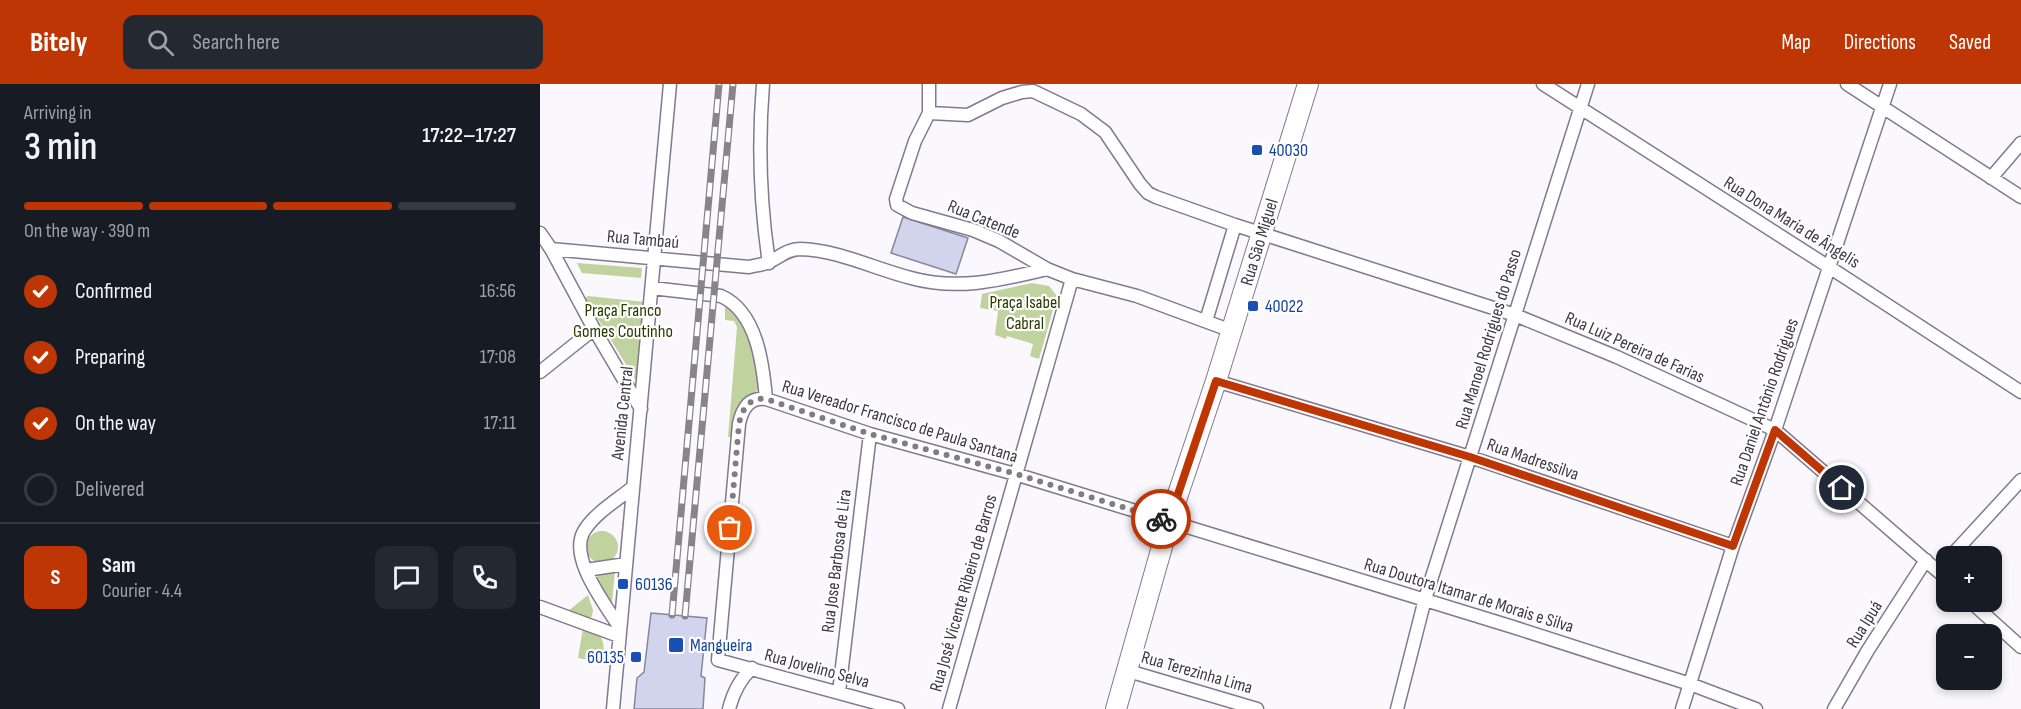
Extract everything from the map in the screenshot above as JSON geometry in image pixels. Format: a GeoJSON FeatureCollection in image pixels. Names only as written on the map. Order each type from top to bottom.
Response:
{"type":"FeatureCollection","features":[{"type":"Feature","properties":{"kind":"main road","name":"Rua São Miguel"},"geometry":{"type":"LineString","coordinates":[[1116,709],[1125,670],[1169,521],[1232,331],[1308,84]]}},
{"type":"Feature","properties":{"kind":"street","name":"Avenida Central"},"geometry":{"type":"LineString","coordinates":[[613,709],[670,84]]}},
{"type":"Feature","properties":{"kind":"street"},"geometry":{"type":"LineString","coordinates":[[763,84],[762,218],[769,263]]}},
{"type":"Feature","properties":{"kind":"street"},"geometry":{"type":"LineString","coordinates":[[929,84],[929,113],[968,115],[1002,98],[1032,88]]}},
{"type":"Feature","properties":{"kind":"street","name":"Rua Dona Maria de Ângelis"},"geometry":{"type":"LineString","coordinates":[[1543,84],[2021,392]]}},
{"type":"Feature","properties":{"kind":"street","name":"Rua Manoel Rodrigues do Passo"},"geometry":{"type":"LineString","coordinates":[[1397,709],[1425,600],[1588,84]]}},
{"type":"Feature","properties":{"kind":"street"},"geometry":{"type":"LineString","coordinates":[[1847,84],[2020,196]]}},
{"type":"Feature","properties":{"kind":"street","name":"Rua Daniel Antônio Rodrigues"},"geometry":{"type":"LineString","coordinates":[[1682,709],[1733,546],[1775,430],[1890,84]]}},
{"type":"Feature","properties":{"kind":"street","name":"Rua Luiz Pereira de Farias"},"geometry":{"type":"LineString","coordinates":[[1032,88],[1081,114],[1105,132],[1148,193],[1235,225],[1515,315],[1617,357],[1775,430],[1936,566]]}},
{"type":"Feature","properties":{"kind":"street","name":"Rua Catende"},"geometry":{"type":"LineString","coordinates":[[929,113],[915,141],[896,199],[897,205],[904,210],[973,230],[999,241],[1047,269],[1072,279],[1137,296],[1232,331]]}},
{"type":"Feature","properties":{"kind":"street"},"geometry":{"type":"LineString","coordinates":[[1991,177],[2021,143]]}},
{"type":"Feature","properties":{"kind":"street","name":"Rua São Miguel"},"geometry":{"type":"LineString","coordinates":[[1206,321],[1235,225]]}},
{"type":"Feature","properties":{"kind":"street"},"geometry":{"type":"LineString","coordinates":[[540,233],[641,410]]}},
{"type":"Feature","properties":{"kind":"street","name":"Rua Tambaú"},"geometry":{"type":"LineString","coordinates":[[551,249],[730,267],[749,267],[769,263],[789,250],[800,249],[843,257],[913,279],[946,285],[972,285],[1047,269]]}},
{"type":"Feature","properties":{"kind":"street","name":"Rua José Vicente Ribeiro de Barros"},"geometry":{"type":"LineString","coordinates":[[949,709],[1072,279]]}},
{"type":"Feature","properties":{"kind":"street","name":"Rua Vereador Francisco de Paula Santana"},"geometry":{"type":"LineString","coordinates":[[652,288],[721,296],[731,300],[751,330],[759,352],[766,399],[870,434],[1016,474],[1169,521]]}},
{"type":"Feature","properties":{"kind":"street"},"geometry":{"type":"LineString","coordinates":[[540,372],[594,329]]}},
{"type":"Feature","properties":{"kind":"street","name":"Rua Madressilva"},"geometry":{"type":"LineString","coordinates":[[1216,381],[1470,457],[1733,546]]}},
{"type":"Feature","properties":{"kind":"street","name":"Rua Jovelino Selva"},"geometry":{"type":"LineString","coordinates":[[766,399],[751,400],[741,413],[718,660],[898,709]]}},
{"type":"Feature","properties":{"kind":"street","name":"Rua Jose Barbosa de Lira"},"geometry":{"type":"LineString","coordinates":[[838,692],[870,434]]}},
{"type":"Feature","properties":{"kind":"street"},"geometry":{"type":"LineString","coordinates":[[1961,546],[2021,480]]}},
{"type":"Feature","properties":{"kind":"street"},"geometry":{"type":"LineString","coordinates":[[619,632],[586,570],[579,545],[584,530],[590,522],[632,488]]}},
{"type":"Feature","properties":{"kind":"street","name":"Rua Doutora Itamar de Morais e Silva"},"geometry":{"type":"LineString","coordinates":[[1169,521],[1690,684],[1756,709]]}},
{"type":"Feature","properties":{"kind":"street","name":"Rua Ipuá"},"geometry":{"type":"LineString","coordinates":[[1834,709],[1868,650],[1926,560]]}},
{"type":"Feature","properties":{"kind":"street"},"geometry":{"type":"LineString","coordinates":[[586,570],[626,564]]}},
{"type":"Feature","properties":{"kind":"street"},"geometry":{"type":"LineString","coordinates":[[540,607],[619,632]]}},
{"type":"Feature","properties":{"kind":"street"},"geometry":{"type":"LineString","coordinates":[[1982,612],[2021,647]]}},
{"type":"Feature","properties":{"kind":"street"},"geometry":{"type":"LineString","coordinates":[[729,709],[739,684],[752,668]]}},
{"type":"Feature","properties":{"kind":"street","name":"Rua Terezinha Lima"},"geometry":{"type":"LineString","coordinates":[[1125,670],[1257,709]]}},
{"type":"Feature","properties":{"kind":"green space"},"geometry":{"type":"Polygon","coordinates":[[[577,263],[642,268],[641,278],[582,273],[577,263]]]}},
{"type":"Feature","properties":{"kind":"green space","name":"Praça Isabel Cabral"},"geometry":{"type":"Polygon","coordinates":[[[1032,283],[1049,286],[1057,296],[1039,359],[1030,356],[1033,344],[995,335],[998,311],[980,308],[982,294],[1032,283]]]}},
{"type":"Feature","properties":{"kind":"green space","name":"Praça Franco Gomes Coutinho"},"geometry":{"type":"Polygon","coordinates":[[[588,296],[645,302],[638,384],[585,298],[588,296]]]}},
{"type":"Feature","properties":{"kind":"green space"},"geometry":{"type":"Polygon","coordinates":[[[725,302],[736,303],[758,346],[759,388],[752,396],[734,437],[728,437],[737,327],[734,321],[725,320],[725,302]]]}},
{"type":"Feature","properties":{"kind":"green space"},"geometry":{"type":"Polygon","coordinates":[[[602,531],[613,536],[618,547],[613,558],[602,563],[591,558],[586,547],[591,536],[602,531]]]}},
{"type":"Feature","properties":{"kind":"green space"},"geometry":{"type":"Polygon","coordinates":[[[615,571],[612,603],[610,605],[596,574],[615,571]]]}},
{"type":"Feature","properties":{"kind":"green space"},"geometry":{"type":"Polygon","coordinates":[[[588,595],[593,610],[590,618],[567,612],[588,595]]]}},
{"type":"Feature","properties":{"kind":"green space"},"geometry":{"type":"Polygon","coordinates":[[[583,628],[595,629],[601,637],[604,649],[600,662],[578,658],[583,628]]]}},
{"type":"Feature","properties":{"kind":"building"},"geometry":{"type":"Polygon","coordinates":[[[903,217],[968,238],[956,274],[891,253],[903,217]]]}},
{"type":"Feature","properties":{"kind":"building","name":"Mangueira"},"geometry":{"type":"Polygon","coordinates":[[[651,613],[707,618],[701,676],[705,678],[703,709],[634,709],[637,678],[644,672],[651,613]]]}},
{"type":"Feature","properties":{"kind":"railway"},"geometry":{"type":"LineString","coordinates":[[672,615],[719,84]]}},
{"type":"Feature","properties":{"kind":"railway"},"geometry":{"type":"LineString","coordinates":[[685,616],[733,84]]}},
{"type":"Feature","properties":{"kind":"way so far"},"geometry":{"type":"LineString","coordinates":[[730,528],[741,413],[751,400],[757,398],[785,405],[870,434],[1016,474],[1161,519]]}},
{"type":"Feature","properties":{"kind":"place","name":"40030"},"geometry":{"type":"Point","coordinates":[1257,150]}},
{"type":"Feature","properties":{"kind":"place","name":"40022"},"geometry":{"type":"Point","coordinates":[1253,306]}},
{"type":"Feature","properties":{"kind":"place","name":"60136"},"geometry":{"type":"Point","coordinates":[623,584]}},
{"type":"Feature","properties":{"kind":"place","name":"Mangueira"},"geometry":{"type":"Point","coordinates":[676,645]}},
{"type":"Feature","properties":{"kind":"place","name":"60135"},"geometry":{"type":"Point","coordinates":[636,657]}},
{"type":"Feature","properties":{"kind":"route"},"geometry":{"type":"LineString","coordinates":[[1161,519],[1169,521],[1216,381],[1470,457],[1733,546],[1775,430],[1842,488]]}}]}
